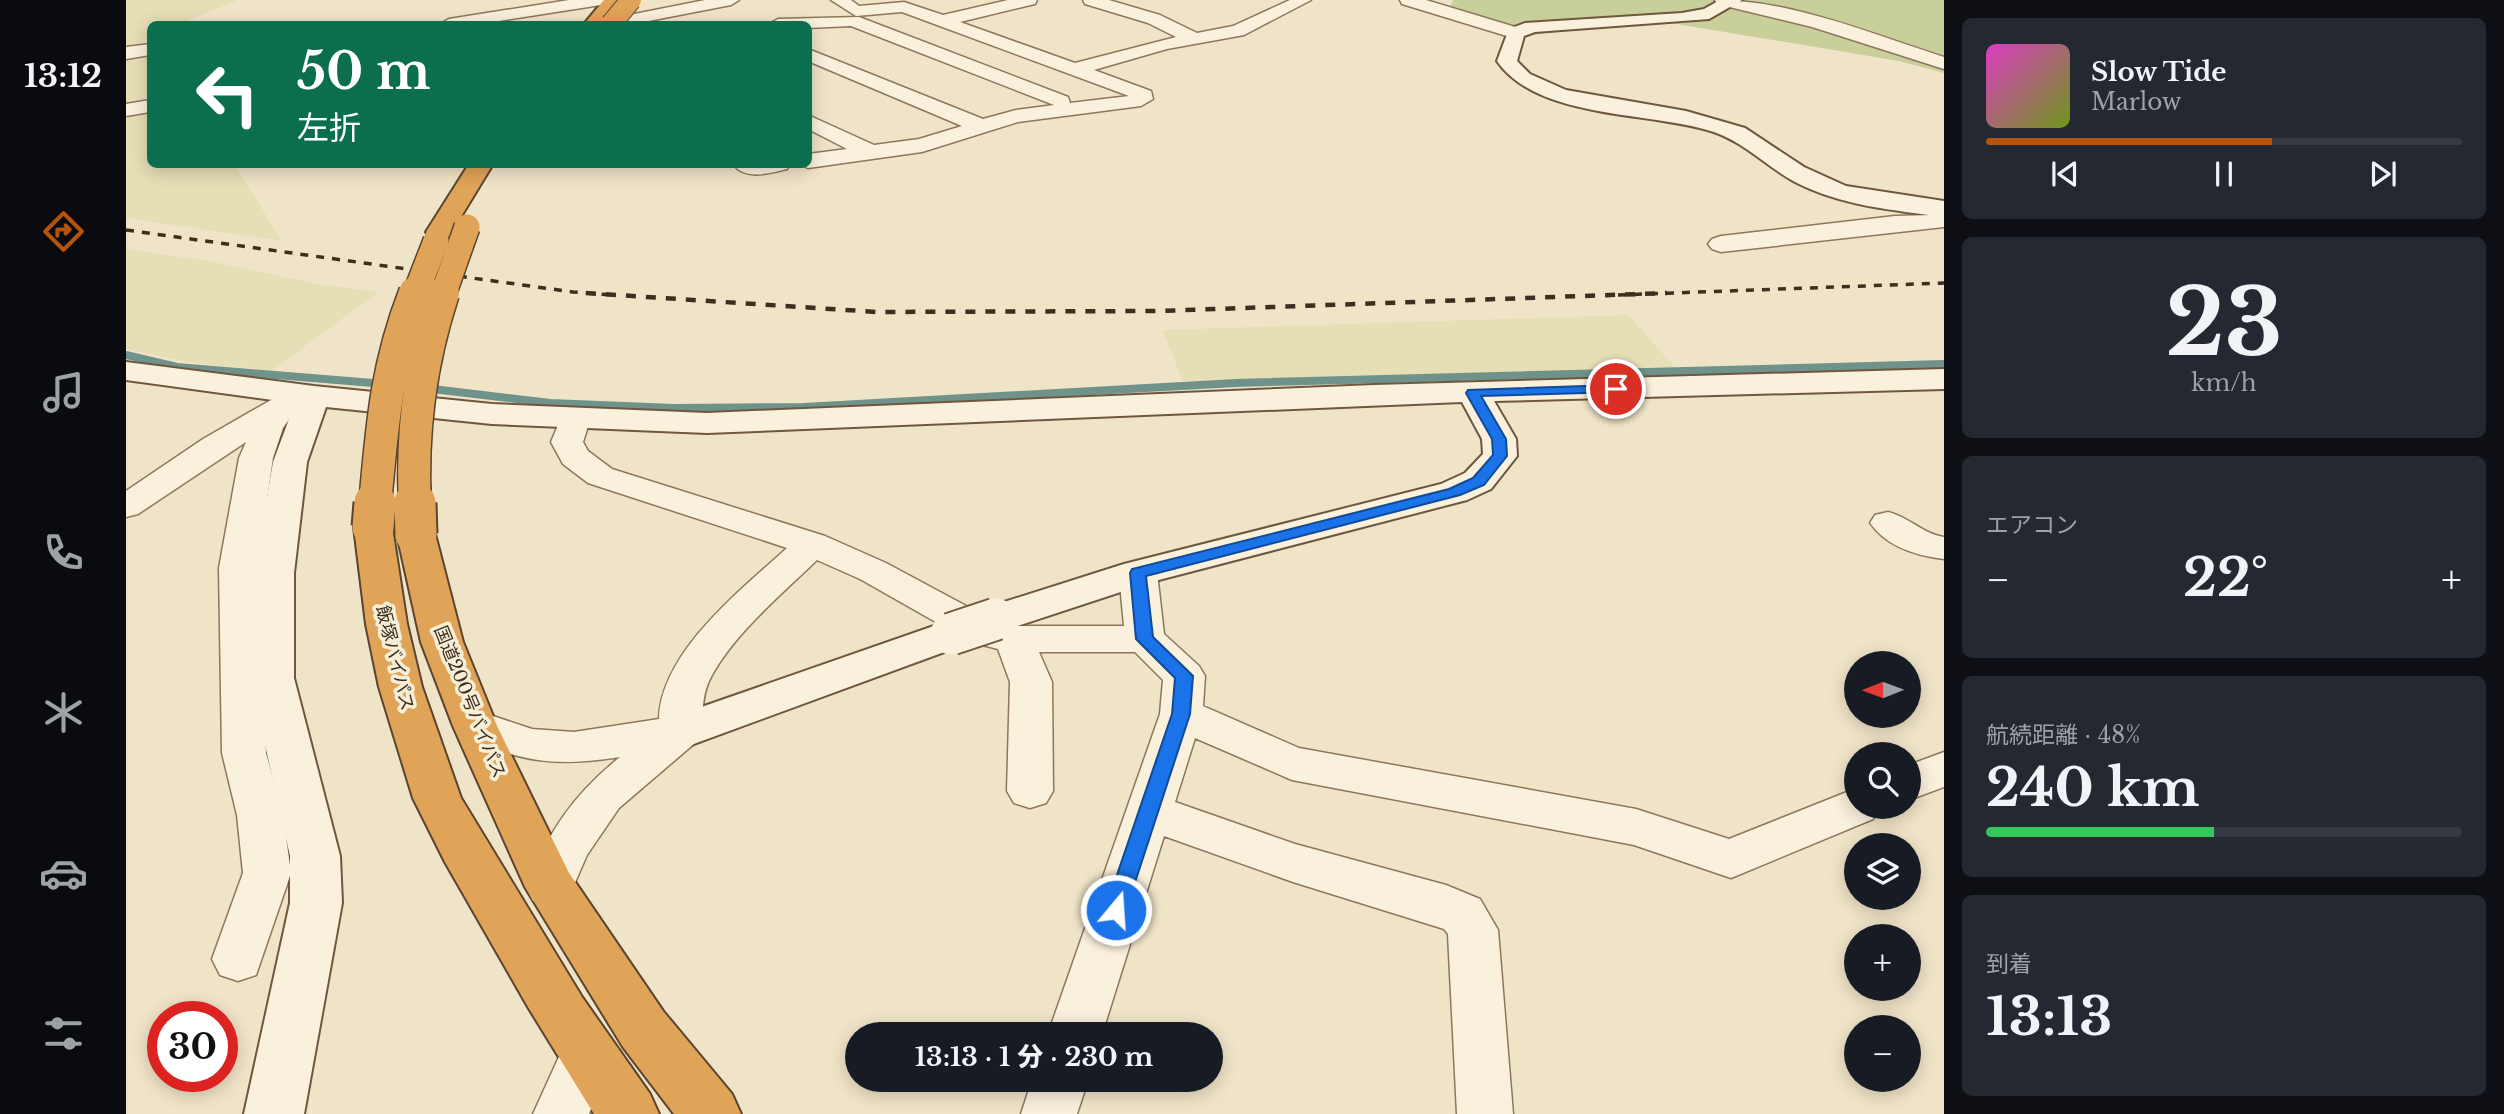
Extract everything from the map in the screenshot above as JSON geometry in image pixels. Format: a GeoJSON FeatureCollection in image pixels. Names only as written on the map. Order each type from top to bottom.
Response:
{"type":"FeatureCollection","features":[{"type":"Feature","properties":{"kind":"highway"},"geometry":{"type":"LineString","coordinates":[[596,21],[614,0]]}},
{"type":"Feature","properties":{"kind":"highway"},"geometry":{"type":"LineString","coordinates":[[613,21],[631,0]]}},
{"type":"Feature","properties":{"kind":"highway","name":"飯塚バイパス"},"geometry":{"type":"LineString","coordinates":[[479,168],[453,230],[402,326],[385,392],[395,530],[381,601],[393,664],[430,782],[468,857],[586,1057],[629,1114]]}},
{"type":"Feature","properties":{"kind":"highway","name":"国道200号バイパス"},"geometry":{"type":"LineString","coordinates":[[501,168],[453,230],[444,293],[420,378],[413,436],[395,530],[475,726],[550,887],[643,1029],[710,1114]]}},
{"type":"Feature","properties":{"kind":"street"},"geometry":{"type":"LineString","coordinates":[[468,21],[601,0]]}},
{"type":"Feature","properties":{"kind":"street"},"geometry":{"type":"LineString","coordinates":[[812,161],[874,154],[922,145],[1016,116],[1143,99],[1144,94],[904,8],[856,11],[839,0]]}},
{"type":"Feature","properties":{"kind":"street"},"geometry":{"type":"LineString","coordinates":[[941,21],[1029,0]]}},
{"type":"Feature","properties":{"kind":"street"},"geometry":{"type":"LineString","coordinates":[[1091,0],[1154,19],[1193,38]]}},
{"type":"Feature","properties":{"kind":"street"},"geometry":{"type":"LineString","coordinates":[[1076,69],[1193,38],[1250,27],[1303,0]]}},
{"type":"Feature","properties":{"kind":"street"},"geometry":{"type":"LineString","coordinates":[[1408,0],[1440,5],[1516,33],[1532,27],[1697,16],[1729,0],[1818,23],[1944,63]]}},
{"type":"Feature","properties":{"kind":"street"},"geometry":{"type":"LineString","coordinates":[[631,21],[736,6]]}},
{"type":"Feature","properties":{"kind":"street"},"geometry":{"type":"LineString","coordinates":[[702,21],[736,6]]}},
{"type":"Feature","properties":{"kind":"street"},"geometry":{"type":"LineString","coordinates":[[812,23],[853,21],[1060,101]]}},
{"type":"Feature","properties":{"kind":"street"},"geometry":{"type":"LineString","coordinates":[[1516,33],[1507,61],[1512,71],[1531,83],[1587,101],[1737,133],[1760,145],[1802,177],[1839,192],[1944,209]]}},
{"type":"Feature","properties":{"kind":"street"},"geometry":{"type":"LineString","coordinates":[[126,52],[147,50]]}},
{"type":"Feature","properties":{"kind":"street"},"geometry":{"type":"LineString","coordinates":[[812,56],[981,127]]}},
{"type":"Feature","properties":{"kind":"street"},"geometry":{"type":"LineString","coordinates":[[920,101],[1002,77]]}},
{"type":"Feature","properties":{"kind":"street"},"geometry":{"type":"LineString","coordinates":[[126,110],[147,106]]}},
{"type":"Feature","properties":{"kind":"street"},"geometry":{"type":"LineString","coordinates":[[812,123],[874,154]]}},
{"type":"Feature","properties":{"kind":"street"},"geometry":{"type":"LineString","coordinates":[[1721,244],[1944,218]]}},
{"type":"Feature","properties":{"kind":"street"},"geometry":{"type":"LineString","coordinates":[[126,371],[299,399],[574,420],[707,423],[809,421],[1374,395],[1944,379]]}},
{"type":"Feature","properties":{"kind":"street"},"geometry":{"type":"LineString","coordinates":[[574,420],[567,442],[575,457],[600,476],[812,544],[873,571],[985,633],[1005,629],[1138,573],[1454,492],[1478,481],[1500,456],[1517,425],[1540,407],[1593,390]]}},
{"type":"Feature","properties":{"kind":"street"},"geometry":{"type":"LineString","coordinates":[[1473,393],[1499,439],[1500,456]]}},
{"type":"Feature","properties":{"kind":"street"},"geometry":{"type":"LineString","coordinates":[[1374,395],[1405,400],[1458,418],[1477,430],[1500,456]]}},
{"type":"Feature","properties":{"kind":"street"},"geometry":{"type":"LineString","coordinates":[[126,507],[215,446],[299,399]]}},
{"type":"Feature","properties":{"kind":"street"},"geometry":{"type":"LineString","coordinates":[[238,959],[267,873],[260,815],[244,753],[238,569],[256,458],[267,428],[299,399]]}},
{"type":"Feature","properties":{"kind":"street"},"geometry":{"type":"LineString","coordinates":[[274,1114],[316,903],[315,856],[272,678],[274,573],[299,399]]}},
{"type":"Feature","properties":{"kind":"street"},"geometry":{"type":"LineString","coordinates":[[1888,523],[1922,545],[1944,548]]}},
{"type":"Feature","properties":{"kind":"street"},"geometry":{"type":"LineString","coordinates":[[550,887],[566,847],[603,796],[680,732],[681,698],[694,669],[723,634],[812,544]]}},
{"type":"Feature","properties":{"kind":"street"},"geometry":{"type":"LineString","coordinates":[[1138,573],[1144,639]]}},
{"type":"Feature","properties":{"kind":"street"},"geometry":{"type":"LineString","coordinates":[[1005,629],[1031,682],[1030,791]]}},
{"type":"Feature","properties":{"kind":"street"},"geometry":{"type":"LineString","coordinates":[[475,726],[530,745],[574,748],[680,732],[951,634],[1005,629],[1144,639],[1184,676],[1181,714],[1079,1022]]}},
{"type":"Feature","properties":{"kind":"street"},"geometry":{"type":"LineString","coordinates":[[1181,714],[1292,763],[1636,827],[1731,859],[1844,811]]}},
{"type":"Feature","properties":{"kind":"street"},"geometry":{"type":"LineString","coordinates":[[1921,778],[1944,769]]}},
{"type":"Feature","properties":{"kind":"street"},"geometry":{"type":"LineString","coordinates":[[1148,811],[1293,863],[1446,906],[1462,914],[1473,930],[1485,1114]]}},
{"type":"Feature","properties":{"kind":"street"},"geometry":{"type":"LineString","coordinates":[[561,1114],[586,1057]]}},
{"type":"Feature","properties":{"kind":"street"},"geometry":{"type":"LineString","coordinates":[[1049,1114],[1056,1092]]}},
{"type":"Feature","properties":{"kind":"shaded area"},"geometry":{"type":"Polygon","coordinates":[[[126,0],[238,0],[186,21],[147,21],[147,41],[126,48],[126,0]]]}},
{"type":"Feature","properties":{"kind":"shaded area"},"geometry":{"type":"Polygon","coordinates":[[[147,54],[147,168],[237,168],[282,241],[126,218],[126,58],[147,54]]]}},
{"type":"Feature","properties":{"kind":"shaded area"},"geometry":{"type":"Polygon","coordinates":[[[126,249],[209,261],[317,284],[379,292],[272,370],[192,363],[126,349],[126,249]]]}},
{"type":"Feature","properties":{"kind":"shaded area"},"geometry":{"type":"Polygon","coordinates":[[[1629,315],[1675,368],[1182,381],[1163,330],[1629,315]]]}},
{"type":"Feature","properties":{"kind":"green space"},"geometry":{"type":"Polygon","coordinates":[[[1453,0],[1944,0],[1944,73],[1899,61],[1671,23],[1610,25],[1532,35],[1449,10],[1453,0]]]}},
{"type":"Feature","properties":{"kind":"waterway"},"geometry":{"type":"LineString","coordinates":[[126,355],[177,367],[385,384]]}},
{"type":"Feature","properties":{"kind":"waterway"},"geometry":{"type":"LineString","coordinates":[[424,388],[550,403],[674,408],[804,407],[1236,383],[1944,364]]}},
{"type":"Feature","properties":{"kind":"railway"},"geometry":{"type":"LineString","coordinates":[[126,230],[589,293]]}},
{"type":"Feature","properties":{"kind":"railway"},"geometry":{"type":"LineString","coordinates":[[1618,295],[1944,283]]}},
{"type":"Feature","properties":{"kind":"railway"},"geometry":{"type":"LineString","coordinates":[[589,293],[877,312],[1159,311],[1667,293]]}},
{"type":"Feature","properties":{"kind":"railway"},"geometry":{"type":"LineString","coordinates":[[589,293],[613,295]]}},
{"type":"Feature","properties":{"kind":"route"},"geometry":{"type":"LineString","coordinates":[[1116,910],[1181,714],[1184,676],[1144,639],[1138,573],[1375,510],[1454,492],[1478,481],[1494,466],[1500,456],[1499,439],[1473,393],[1616,389]]}}]}
